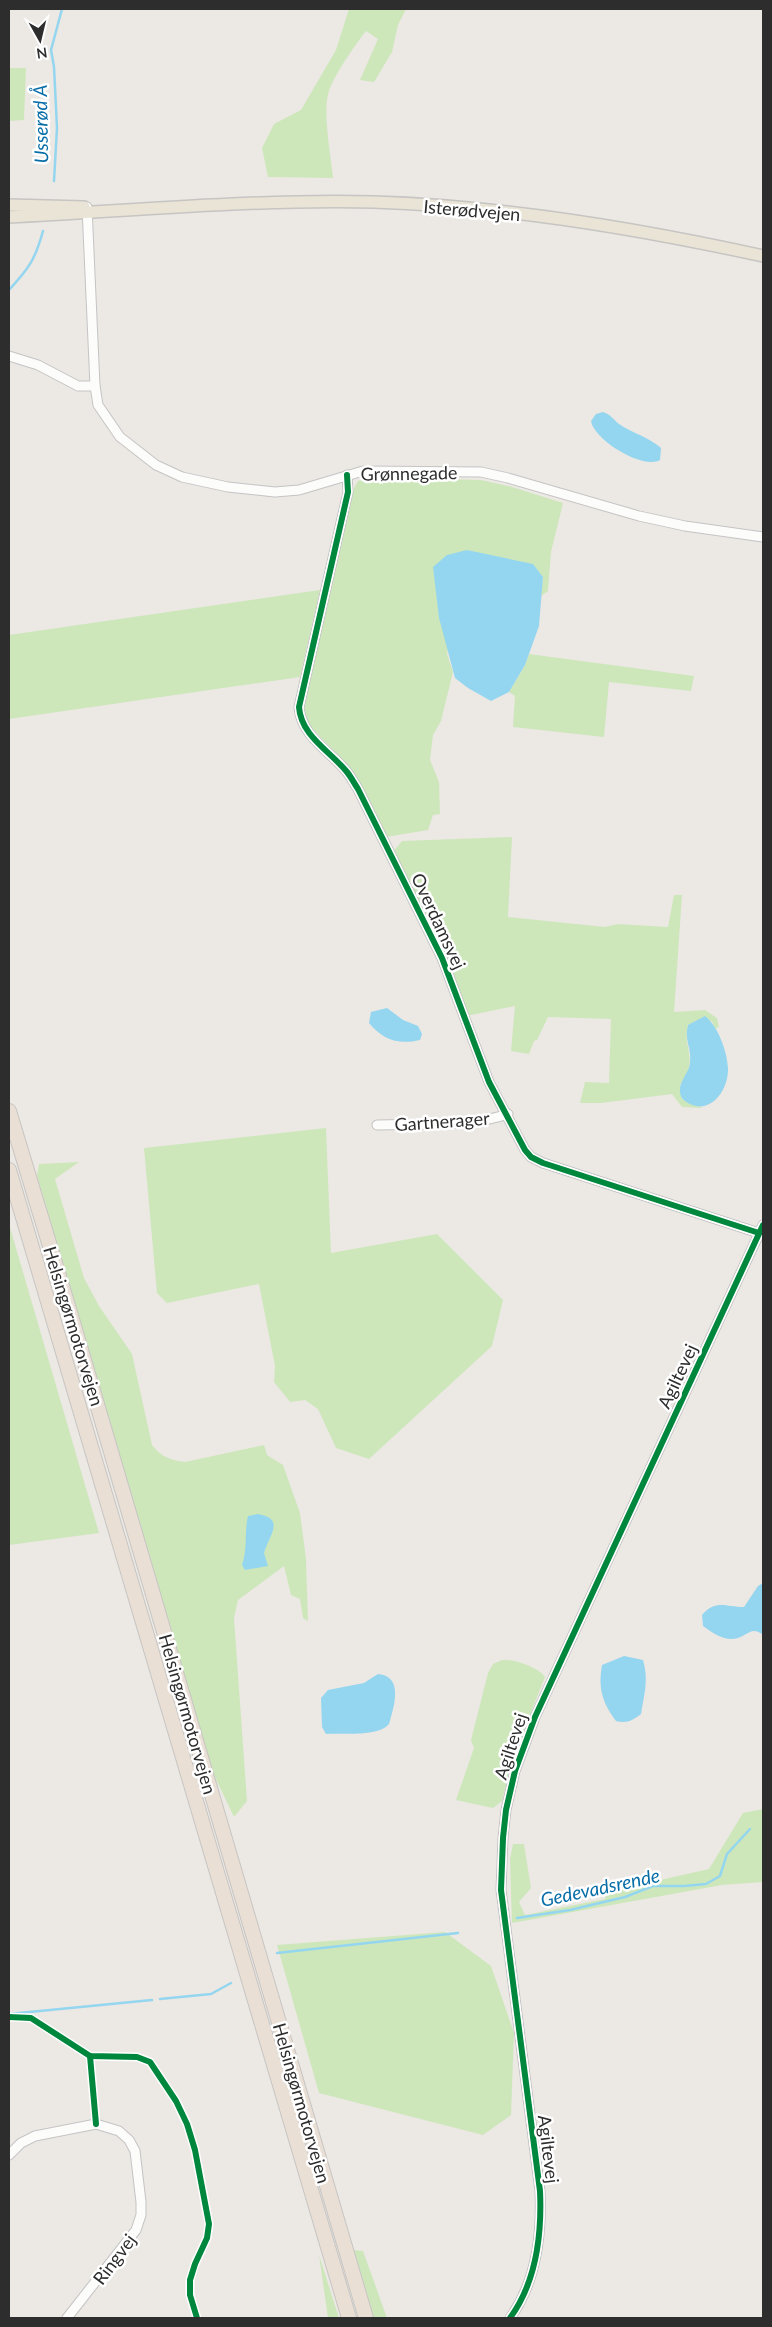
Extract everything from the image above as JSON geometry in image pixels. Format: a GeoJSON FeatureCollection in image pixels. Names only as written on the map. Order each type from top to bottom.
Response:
{"type":"FeatureCollection","features":[{"type":"Feature","properties":{"kind":"highway","name":"Helsingørmotorvejen"},"geometry":{"type":"LineString","coordinates":[[9,1111],[366,2318]]}},
{"type":"Feature","properties":{"kind":"highway","name":"Helsingørmotorvejen"},"geometry":{"type":"LineString","coordinates":[[9,1170],[349,2318]]}},
{"type":"Feature","properties":{"kind":"main road","name":"Isterødvejen"},"geometry":{"type":"LineString","coordinates":[[9,217],[87,210],[295,202],[376,202],[523,214],[620,228],[763,256]]}},
{"type":"Feature","properties":{"kind":"main road","name":"Isterødvejen"},"geometry":{"type":"LineString","coordinates":[[12,204],[87,210]]}},
{"type":"Feature","properties":{"kind":"street","name":"Grønnegade"},"geometry":{"type":"LineString","coordinates":[[87,210],[95,386],[98,405],[120,437],[156,465],[182,477],[228,487],[275,492],[299,490],[363,471],[481,472],[639,516],[685,526],[763,537]]}},
{"type":"Feature","properties":{"kind":"street"},"geometry":{"type":"LineString","coordinates":[[9,356],[38,365],[78,386],[95,386]]}},
{"type":"Feature","properties":{"kind":"street","name":"Overdamsvej"},"geometry":{"type":"LineString","coordinates":[[347,475],[348,492],[299,707],[300,716],[311,735],[348,773],[358,789],[442,958],[486,1074],[525,1150],[531,1157],[543,1163],[761,1229]]}},
{"type":"Feature","properties":{"kind":"street","name":"Gartnerager"},"geometry":{"type":"LineString","coordinates":[[377,1124],[465,1122],[494,1119],[508,1114]]}},
{"type":"Feature","properties":{"kind":"street","name":"Agiltevej"},"geometry":{"type":"LineString","coordinates":[[510,2318],[524,2293],[533,2268],[541,2219],[540,2191],[503,1909],[501,1865],[509,1800],[521,1753],[535,1717],[761,1229]]}},
{"type":"Feature","properties":{"kind":"street","name":"Ringvej"},"geometry":{"type":"LineString","coordinates":[[9,2155],[21,2143],[35,2136],[96,2124],[119,2131],[129,2140],[135,2151],[141,2202],[141,2215],[136,2230],[67,2318]]}},
{"type":"Feature","properties":{"kind":"green space"},"geometry":{"type":"Polygon","coordinates":[[[349,9],[406,9],[398,25],[392,52],[374,82],[360,80],[378,39],[366,31],[344,62],[330,88],[326,113],[333,178],[268,177],[262,148],[274,124],[301,110],[336,50],[349,9]]]}},
{"type":"Feature","properties":{"kind":"green space"},"geometry":{"type":"Polygon","coordinates":[[[9,68],[26,68],[24,120],[9,121],[9,68]]]}},
{"type":"Feature","properties":{"kind":"green space"},"geometry":{"type":"Polygon","coordinates":[[[375,477],[481,480],[512,487],[563,503],[551,552],[548,591],[541,596],[543,577],[495,557],[467,550],[447,654],[453,672],[441,721],[433,735],[430,760],[439,782],[440,814],[433,815],[428,830],[386,837],[351,769],[308,724],[304,717],[303,707],[353,490],[358,481],[375,477]]]}},
{"type":"Feature","properties":{"kind":"green space"},"geometry":{"type":"Polygon","coordinates":[[[320,590],[300,677],[9,719],[9,635],[320,590]]]}},
{"type":"Feature","properties":{"kind":"green space"},"geometry":{"type":"Polygon","coordinates":[[[529,654],[694,676],[691,691],[609,682],[604,737],[513,727],[515,696],[509,692],[525,665],[529,654]]]}},
{"type":"Feature","properties":{"kind":"green space"},"geometry":{"type":"Polygon","coordinates":[[[512,837],[508,917],[605,927],[618,924],[668,927],[674,895],[682,895],[674,1012],[705,1010],[717,1018],[719,1027],[715,1029],[712,1021],[688,1025],[687,1041],[690,1061],[686,1076],[680,1085],[682,1099],[703,1108],[682,1107],[672,1094],[601,1103],[580,1103],[585,1082],[609,1083],[611,1019],[548,1017],[529,1054],[511,1051],[515,1006],[466,1016],[393,852],[402,841],[512,837]]]}},
{"type":"Feature","properties":{"kind":"green space"},"geometry":{"type":"Polygon","coordinates":[[[326,1128],[331,1253],[437,1234],[503,1300],[492,1346],[369,1459],[336,1448],[318,1409],[305,1400],[290,1402],[274,1382],[275,1366],[259,1284],[167,1303],[157,1293],[144,1148],[326,1128]]]}},
{"type":"Feature","properties":{"kind":"green space"},"geometry":{"type":"Polygon","coordinates":[[[79,1162],[55,1179],[84,1278],[99,1306],[132,1354],[152,1445],[167,1457],[185,1462],[264,1445],[267,1455],[283,1465],[300,1513],[306,1559],[308,1621],[303,1618],[300,1599],[291,1595],[284,1566],[238,1600],[234,1618],[247,1801],[234,1817],[212,1771],[37,1176],[39,1164],[79,1162]]]}},
{"type":"Feature","properties":{"kind":"green space"},"geometry":{"type":"Polygon","coordinates":[[[9,1224],[99,1533],[9,1545],[9,1224]]]}},
{"type":"Feature","properties":{"kind":"green space"},"geometry":{"type":"Polygon","coordinates":[[[502,1660],[525,1664],[542,1673],[545,1677],[512,1760],[502,1801],[493,1808],[456,1800],[474,1748],[471,1740],[488,1673],[493,1664],[502,1660]]]}},
{"type":"Feature","properties":{"kind":"green space"},"geometry":{"type":"Polygon","coordinates":[[[763,1809],[763,1882],[722,1885],[512,1923],[510,1859],[513,1844],[524,1844],[531,1888],[519,1902],[525,1915],[605,1899],[607,1892],[709,1869],[743,1813],[763,1809]]]}},
{"type":"Feature","properties":{"kind":"green space"},"geometry":{"type":"Polygon","coordinates":[[[445,1932],[491,1966],[514,2033],[511,2115],[483,2135],[319,2093],[277,1945],[445,1932]]]}},
{"type":"Feature","properties":{"kind":"green space"},"geometry":{"type":"Polygon","coordinates":[[[354,2250],[363,2251],[387,2318],[374,2318],[354,2250]]]}},
{"type":"Feature","properties":{"kind":"green space"},"geometry":{"type":"Polygon","coordinates":[[[319,2255],[339,2318],[328,2318],[319,2255]]]}},
{"type":"Feature","properties":{"kind":"water"},"geometry":{"type":"Polygon","coordinates":[[[603,412],[610,415],[619,424],[661,448],[660,460],[652,462],[642,461],[631,457],[601,437],[594,429],[591,421],[596,414],[603,412]]]}},
{"type":"Feature","properties":{"kind":"water"},"geometry":{"type":"Polygon","coordinates":[[[467,550],[533,564],[543,577],[539,626],[525,665],[509,692],[491,701],[455,678],[439,618],[433,567],[447,555],[467,550]]]}},
{"type":"Feature","properties":{"kind":"water"},"geometry":{"type":"Polygon","coordinates":[[[387,1008],[403,1020],[418,1026],[422,1034],[420,1040],[405,1042],[391,1040],[374,1029],[369,1023],[371,1012],[387,1008]]]}},
{"type":"Feature","properties":{"kind":"water"},"geometry":{"type":"Polygon","coordinates":[[[705,1016],[710,1020],[721,1039],[727,1061],[728,1076],[722,1092],[717,1098],[704,1106],[696,1106],[683,1099],[680,1087],[690,1063],[687,1036],[688,1025],[705,1016]]]}},
{"type":"Feature","properties":{"kind":"water"},"geometry":{"type":"Polygon","coordinates":[[[258,1514],[267,1516],[274,1524],[264,1553],[268,1566],[245,1570],[242,1565],[248,1516],[258,1514]]]}},
{"type":"Feature","properties":{"kind":"water"},"geometry":{"type":"Polygon","coordinates":[[[763,1583],[763,1635],[753,1631],[738,1638],[728,1639],[703,1626],[702,1615],[707,1610],[716,1605],[744,1607],[758,1586],[763,1583]]]}},
{"type":"Feature","properties":{"kind":"water"},"geometry":{"type":"Polygon","coordinates":[[[624,1656],[643,1660],[646,1681],[641,1714],[627,1722],[616,1721],[604,1701],[601,1688],[602,1665],[624,1656]]]}},
{"type":"Feature","properties":{"kind":"water"},"geometry":{"type":"Polygon","coordinates":[[[378,1674],[386,1676],[394,1686],[395,1701],[389,1724],[384,1728],[369,1733],[326,1734],[322,1727],[321,1698],[328,1690],[364,1683],[378,1674]]]}},
{"type":"Feature","properties":{"kind":"waterway","name":"Usserød Å"},"geometry":{"type":"LineString","coordinates":[[54,181],[57,128],[54,67],[51,50],[62,9]]}},
{"type":"Feature","properties":{"kind":"waterway","name":"Usserød Å"},"geometry":{"type":"LineString","coordinates":[[9,290],[31,263],[43,231]]}},
{"type":"Feature","properties":{"kind":"waterway","name":"Gedevadsrende"},"geometry":{"type":"LineString","coordinates":[[517,1918],[570,1910],[625,1897],[653,1886],[706,1884],[720,1876],[727,1854],[750,1829]]}},
{"type":"Feature","properties":{"kind":"waterway","name":"Gedevadsrende"},"geometry":{"type":"LineString","coordinates":[[277,1953],[458,1933]]}},
{"type":"Feature","properties":{"kind":"waterway","name":"Gedevadsrende"},"geometry":{"type":"LineString","coordinates":[[160,1999],[211,1994],[231,1983]]}},
{"type":"Feature","properties":{"kind":"waterway","name":"Gedevadsrende"},"geometry":{"type":"LineString","coordinates":[[9,2014],[152,2000]]}},
{"type":"Feature","properties":{"kind":"cycle path"},"geometry":{"type":"LineString","coordinates":[[347,475],[348,492],[299,707],[301,717],[311,735],[347,772],[358,789],[442,958],[489,1082],[525,1150],[531,1157],[543,1163],[759,1233]]}},
{"type":"Feature","properties":{"kind":"cycle path"},"geometry":{"type":"LineString","coordinates":[[510,2318],[519,2304],[532,2273],[539,2241],[540,2224],[540,2191],[501,1890],[506,1810],[515,1771],[535,1717],[763,1225]]}},
{"type":"Feature","properties":{"kind":"cycle path"},"geometry":{"type":"LineString","coordinates":[[9,2017],[31,2018],[90,2056],[137,2057],[150,2062],[176,2101],[187,2124],[195,2150],[209,2224],[207,2238],[190,2280],[190,2295],[197,2318]]}},
{"type":"Feature","properties":{"kind":"cycle path"},"geometry":{"type":"LineString","coordinates":[[90,2056],[96,2124]]}}]}
